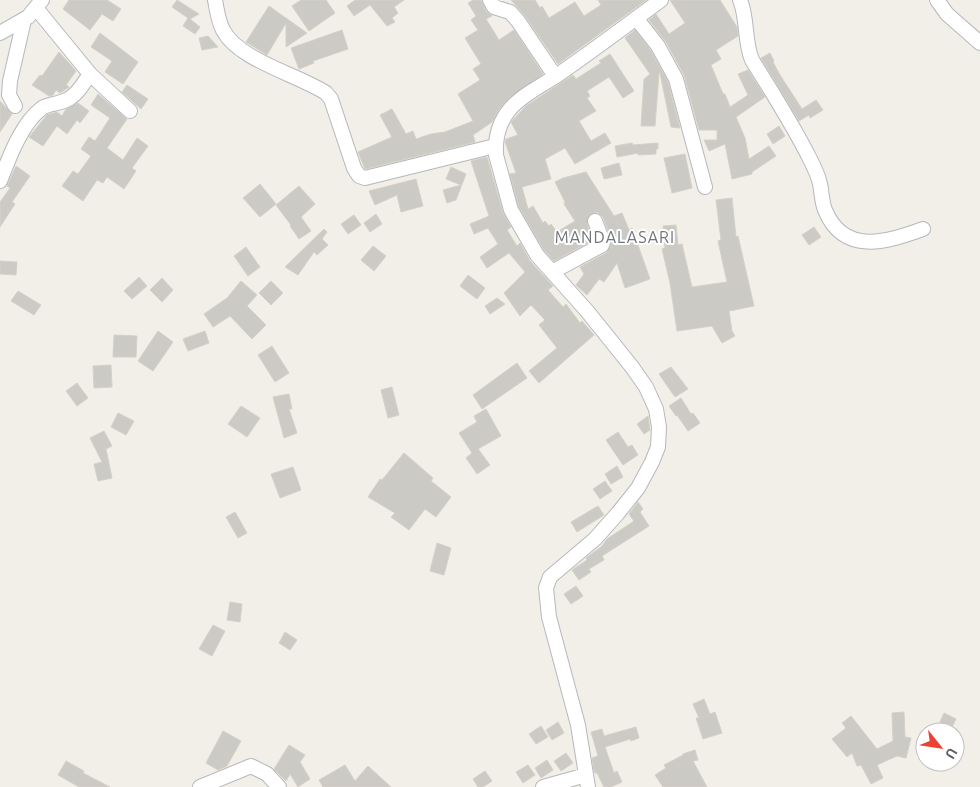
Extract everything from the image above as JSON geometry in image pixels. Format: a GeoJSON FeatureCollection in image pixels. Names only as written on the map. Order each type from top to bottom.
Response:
{"type":"FeatureCollection","features":[{"type":"Feature","properties":{"kind":"street"},"geometry":{"type":"LineString","coordinates":[[215,0],[223,30],[238,46],[267,65],[326,93],[331,99],[354,168],[359,176],[365,178],[495,146]]}},
{"type":"Feature","properties":{"kind":"street"},"geometry":{"type":"LineString","coordinates":[[490,0],[494,7],[508,10],[514,17],[555,76]]}},
{"type":"Feature","properties":{"kind":"street"},"geometry":{"type":"LineString","coordinates":[[543,787],[587,781],[578,725],[549,617],[546,588],[550,577],[595,539],[638,488],[658,447],[659,427],[656,408],[646,387],[588,311],[537,255],[511,210],[496,155],[497,132],[509,110],[519,100],[662,0]]}},
{"type":"Feature","properties":{"kind":"street"},"geometry":{"type":"LineString","coordinates":[[740,0],[748,50],[752,60],[810,158],[819,180],[825,209],[838,230],[851,238],[867,243],[898,238],[923,228]]}},
{"type":"Feature","properties":{"kind":"street"},"geometry":{"type":"LineString","coordinates":[[937,0],[947,14],[980,44]]}},
{"type":"Feature","properties":{"kind":"street"},"geometry":{"type":"LineString","coordinates":[[0,33],[24,20],[39,4],[90,74],[130,111]]}},
{"type":"Feature","properties":{"kind":"street"},"geometry":{"type":"LineString","coordinates":[[636,18],[658,46],[676,79],[705,187]]}},
{"type":"Feature","properties":{"kind":"street"},"geometry":{"type":"LineString","coordinates":[[14,106],[9,95],[10,82],[24,20]]}},
{"type":"Feature","properties":{"kind":"street"},"geometry":{"type":"LineString","coordinates":[[0,181],[11,152],[36,114],[43,107],[70,98],[90,74]]}},
{"type":"Feature","properties":{"kind":"street"},"geometry":{"type":"LineString","coordinates":[[552,272],[602,245],[604,242],[595,222]]}},
{"type":"Feature","properties":{"kind":"street"},"geometry":{"type":"LineString","coordinates":[[200,787],[251,766],[266,774],[279,787]]}},
{"type":"Feature","properties":{"kind":"building"},"geometry":{"type":"Polygon","coordinates":[[[69,0],[107,0],[121,9],[113,21],[102,14],[90,30],[63,9],[69,0]]]}},
{"type":"Feature","properties":{"kind":"building"},"geometry":{"type":"Polygon","coordinates":[[[177,0],[199,14],[190,19],[200,27],[195,34],[183,26],[188,18],[172,7],[177,0]]]}},
{"type":"Feature","properties":{"kind":"building"},"geometry":{"type":"Polygon","coordinates":[[[301,0],[326,0],[335,13],[309,31],[292,6],[301,0]]]}},
{"type":"Feature","properties":{"kind":"building"},"geometry":{"type":"Polygon","coordinates":[[[355,0],[404,0],[394,7],[398,13],[392,18],[395,22],[387,26],[370,5],[354,16],[347,6],[355,0]]]}},
{"type":"Feature","properties":{"kind":"building"},"geometry":{"type":"Polygon","coordinates":[[[473,0],[481,0],[486,11],[492,16],[486,19],[499,40],[514,30],[543,74],[509,98],[499,109],[492,122],[473,135],[475,142],[365,169],[358,152],[392,137],[380,115],[392,109],[406,134],[413,131],[416,139],[445,132],[473,121],[458,94],[480,80],[473,69],[481,64],[465,38],[478,30],[471,20],[476,16],[468,3],[473,0]]]}},
{"type":"Feature","properties":{"kind":"building"},"geometry":{"type":"Polygon","coordinates":[[[511,0],[535,0],[540,8],[542,6],[549,18],[575,2],[584,16],[601,5],[598,0],[646,0],[558,64],[525,16],[511,0]]]}},
{"type":"Feature","properties":{"kind":"building"},"geometry":{"type":"Polygon","coordinates":[[[670,0],[720,0],[737,27],[738,36],[716,50],[721,59],[711,65],[730,107],[748,95],[738,74],[748,70],[765,97],[736,117],[745,138],[749,159],[769,146],[776,156],[752,172],[752,174],[732,179],[725,144],[709,151],[704,140],[717,140],[717,130],[699,130],[684,75],[666,42],[649,20],[656,14],[669,34],[685,23],[670,0]]]}},
{"type":"Feature","properties":{"kind":"building"},"geometry":{"type":"Polygon","coordinates":[[[269,6],[307,33],[286,47],[286,23],[267,55],[246,42],[269,6]]]}},
{"type":"Feature","properties":{"kind":"building"},"geometry":{"type":"Polygon","coordinates":[[[342,30],[348,49],[313,61],[314,63],[299,69],[291,48],[342,30]]]}},
{"type":"Feature","properties":{"kind":"building"},"geometry":{"type":"Polygon","coordinates":[[[635,30],[651,51],[668,82],[680,128],[671,127],[660,73],[655,126],[641,126],[644,79],[650,74],[625,38],[635,30]]]}},
{"type":"Feature","properties":{"kind":"building"},"geometry":{"type":"Polygon","coordinates":[[[100,33],[138,62],[123,84],[105,72],[112,61],[91,47],[100,33]]]}},
{"type":"Feature","properties":{"kind":"building"},"geometry":{"type":"Polygon","coordinates":[[[208,36],[218,47],[202,50],[199,38],[208,36]]]}},
{"type":"Feature","properties":{"kind":"building"},"geometry":{"type":"Polygon","coordinates":[[[59,52],[76,71],[66,85],[69,87],[60,93],[56,90],[53,95],[49,96],[32,85],[40,75],[42,76],[59,52]]]}},
{"type":"Feature","properties":{"kind":"building"},"geometry":{"type":"Polygon","coordinates":[[[770,53],[780,75],[802,109],[816,100],[823,110],[810,118],[809,115],[799,121],[761,58],[770,53]]]}},
{"type":"Feature","properties":{"kind":"building"},"geometry":{"type":"Polygon","coordinates":[[[610,54],[634,91],[623,98],[609,77],[587,91],[590,96],[587,98],[596,111],[579,121],[591,141],[605,133],[611,143],[575,164],[565,148],[545,159],[551,179],[522,187],[528,209],[533,206],[543,223],[545,221],[549,226],[551,224],[557,232],[575,221],[564,204],[565,202],[555,182],[586,172],[614,216],[622,213],[629,230],[632,228],[650,279],[625,288],[617,263],[604,282],[599,279],[587,295],[576,285],[584,274],[580,267],[606,253],[611,245],[611,239],[603,217],[597,212],[589,215],[587,224],[593,240],[554,261],[544,250],[519,207],[510,174],[516,173],[505,142],[506,139],[518,135],[511,122],[526,106],[573,75],[576,79],[601,63],[599,61],[610,54]]]}},
{"type":"Feature","properties":{"kind":"building"},"geometry":{"type":"Polygon","coordinates":[[[127,85],[148,99],[141,109],[122,92],[127,85]]]}},
{"type":"Feature","properties":{"kind":"building"},"geometry":{"type":"Polygon","coordinates":[[[98,94],[127,119],[107,148],[123,160],[137,138],[148,146],[132,168],[136,171],[124,189],[107,177],[103,183],[97,180],[83,201],[62,186],[73,171],[78,174],[91,156],[81,149],[89,137],[95,141],[110,118],[91,105],[98,94]]]}},
{"type":"Feature","properties":{"kind":"building"},"geometry":{"type":"Polygon","coordinates":[[[0,101],[12,114],[0,132],[0,101]]]}},
{"type":"Feature","properties":{"kind":"building"},"geometry":{"type":"Polygon","coordinates":[[[78,103],[89,111],[80,123],[77,120],[67,134],[57,126],[43,146],[29,137],[47,115],[57,112],[62,116],[66,109],[78,103]]]}},
{"type":"Feature","properties":{"kind":"building"},"geometry":{"type":"Polygon","coordinates":[[[779,126],[785,136],[773,144],[767,134],[779,126]]]}},
{"type":"Feature","properties":{"kind":"building"},"geometry":{"type":"Polygon","coordinates":[[[632,143],[633,145],[658,143],[658,149],[656,149],[656,154],[638,155],[638,153],[617,157],[615,146],[632,143]]]}},
{"type":"Feature","properties":{"kind":"building"},"geometry":{"type":"Polygon","coordinates":[[[685,154],[692,188],[672,193],[664,158],[685,154]]]}},
{"type":"Feature","properties":{"kind":"building"},"geometry":{"type":"Polygon","coordinates":[[[487,157],[503,213],[511,227],[507,230],[517,246],[520,243],[530,261],[553,286],[548,290],[563,307],[566,304],[580,323],[582,321],[594,335],[539,383],[529,371],[557,348],[539,325],[545,320],[531,305],[520,316],[504,293],[525,272],[509,253],[487,268],[480,257],[498,244],[488,228],[474,234],[470,224],[489,216],[471,161],[487,157]]]}},
{"type":"Feature","properties":{"kind":"building"},"geometry":{"type":"Polygon","coordinates":[[[619,163],[622,175],[604,179],[601,168],[619,163]]]}},
{"type":"Feature","properties":{"kind":"building"},"geometry":{"type":"Polygon","coordinates":[[[16,166],[30,176],[12,202],[15,204],[0,227],[0,202],[10,188],[7,186],[16,166]]]}},
{"type":"Feature","properties":{"kind":"building"},"geometry":{"type":"Polygon","coordinates":[[[451,167],[466,174],[456,200],[447,203],[443,190],[461,185],[446,179],[451,167]]]}},
{"type":"Feature","properties":{"kind":"building"},"geometry":{"type":"Polygon","coordinates":[[[416,179],[423,206],[401,212],[397,195],[375,205],[369,191],[416,179]]]}},
{"type":"Feature","properties":{"kind":"building"},"geometry":{"type":"Polygon","coordinates":[[[260,184],[276,204],[260,217],[243,198],[260,184]]]}},
{"type":"Feature","properties":{"kind":"building"},"geometry":{"type":"Polygon","coordinates":[[[299,186],[315,204],[301,217],[311,231],[299,239],[276,205],[299,186]]]}},
{"type":"Feature","properties":{"kind":"building"},"geometry":{"type":"Polygon","coordinates":[[[732,198],[736,237],[738,236],[754,306],[729,311],[732,331],[735,336],[722,343],[712,326],[677,331],[670,283],[662,249],[665,248],[663,226],[676,225],[678,245],[682,244],[692,287],[727,282],[718,241],[721,240],[716,200],[732,198]]]}},
{"type":"Feature","properties":{"kind":"building"},"geometry":{"type":"Polygon","coordinates":[[[376,214],[382,224],[370,232],[364,223],[376,214]]]}},
{"type":"Feature","properties":{"kind":"building"},"geometry":{"type":"Polygon","coordinates":[[[354,215],[361,225],[348,234],[341,224],[354,215]]]}},
{"type":"Feature","properties":{"kind":"building"},"geometry":{"type":"Polygon","coordinates":[[[814,227],[821,237],[809,245],[802,235],[814,227]]]}},
{"type":"Feature","properties":{"kind":"building"},"geometry":{"type":"Polygon","coordinates":[[[324,229],[327,232],[322,239],[328,245],[317,255],[314,252],[298,275],[285,267],[324,229]]]}},
{"type":"Feature","properties":{"kind":"building"},"geometry":{"type":"Polygon","coordinates":[[[373,246],[386,256],[374,271],[361,260],[373,246]]]}},
{"type":"Feature","properties":{"kind":"building"},"geometry":{"type":"Polygon","coordinates":[[[246,247],[260,267],[248,276],[234,256],[246,247]]]}},
{"type":"Feature","properties":{"kind":"building"},"geometry":{"type":"Polygon","coordinates":[[[0,261],[17,262],[16,275],[0,274],[0,261]]]}},
{"type":"Feature","properties":{"kind":"building"},"geometry":{"type":"Polygon","coordinates":[[[468,275],[485,288],[477,299],[460,286],[468,275]]]}},
{"type":"Feature","properties":{"kind":"building"},"geometry":{"type":"Polygon","coordinates":[[[139,277],[147,286],[132,299],[124,291],[139,277]]]}},
{"type":"Feature","properties":{"kind":"building"},"geometry":{"type":"Polygon","coordinates":[[[162,278],[173,290],[162,302],[150,290],[162,278]]]}},
{"type":"Feature","properties":{"kind":"building"},"geometry":{"type":"Polygon","coordinates":[[[241,281],[257,295],[247,306],[266,325],[252,339],[230,316],[213,327],[204,314],[227,298],[241,281]]]}},
{"type":"Feature","properties":{"kind":"building"},"geometry":{"type":"Polygon","coordinates":[[[271,281],[283,293],[271,305],[259,293],[271,281]]]}},
{"type":"Feature","properties":{"kind":"building"},"geometry":{"type":"Polygon","coordinates":[[[18,291],[41,305],[34,315],[11,301],[18,291]]]}},
{"type":"Feature","properties":{"kind":"building"},"geometry":{"type":"Polygon","coordinates":[[[497,298],[505,304],[490,314],[485,306],[497,298]]]}},
{"type":"Feature","properties":{"kind":"building"},"geometry":{"type":"Polygon","coordinates":[[[158,331],[173,342],[153,371],[138,361],[158,331]]]}},
{"type":"Feature","properties":{"kind":"building"},"geometry":{"type":"Polygon","coordinates":[[[205,331],[209,343],[188,351],[183,339],[205,331]]]}},
{"type":"Feature","properties":{"kind":"building"},"geometry":{"type":"Polygon","coordinates":[[[114,335],[137,336],[136,357],[113,357],[114,335]]]}},
{"type":"Feature","properties":{"kind":"building"},"geometry":{"type":"Polygon","coordinates":[[[272,346],[289,373],[275,382],[258,355],[272,346]]]}},
{"type":"Feature","properties":{"kind":"building"},"geometry":{"type":"Polygon","coordinates":[[[517,363],[527,378],[482,409],[473,395],[517,363]]]}},
{"type":"Feature","properties":{"kind":"building"},"geometry":{"type":"Polygon","coordinates":[[[111,365],[112,387],[94,388],[93,366],[111,365]]]}},
{"type":"Feature","properties":{"kind":"building"},"geometry":{"type":"Polygon","coordinates":[[[671,367],[688,389],[675,397],[659,374],[671,367]]]}},
{"type":"Feature","properties":{"kind":"building"},"geometry":{"type":"Polygon","coordinates":[[[77,383],[88,398],[77,406],[66,391],[77,383]]]}},
{"type":"Feature","properties":{"kind":"building"},"geometry":{"type":"Polygon","coordinates":[[[392,387],[399,415],[388,418],[381,390],[392,387]]]}},
{"type":"Feature","properties":{"kind":"building"},"geometry":{"type":"Polygon","coordinates":[[[289,394],[292,409],[289,409],[297,433],[284,438],[273,397],[289,394]]]}},
{"type":"Feature","properties":{"kind":"building"},"geometry":{"type":"Polygon","coordinates":[[[681,398],[691,414],[693,413],[700,423],[688,431],[669,406],[681,398]]]}},
{"type":"Feature","properties":{"kind":"building"},"geometry":{"type":"Polygon","coordinates":[[[241,406],[260,418],[247,437],[228,424],[241,406]]]}},
{"type":"Feature","properties":{"kind":"building"},"geometry":{"type":"Polygon","coordinates":[[[486,409],[501,436],[478,449],[490,465],[477,474],[466,458],[472,453],[459,433],[477,422],[474,416],[486,409]]]}},
{"type":"Feature","properties":{"kind":"building"},"geometry":{"type":"Polygon","coordinates":[[[118,413],[134,421],[126,435],[111,427],[118,413]]]}},
{"type":"Feature","properties":{"kind":"building"},"geometry":{"type":"Polygon","coordinates":[[[648,416],[650,430],[644,434],[637,424],[648,416]]]}},
{"type":"Feature","properties":{"kind":"building"},"geometry":{"type":"Polygon","coordinates":[[[104,431],[112,446],[106,449],[112,478],[98,481],[94,464],[102,462],[90,438],[104,431]]]}},
{"type":"Feature","properties":{"kind":"building"},"geometry":{"type":"Polygon","coordinates":[[[618,432],[628,447],[632,445],[638,455],[623,465],[606,440],[618,432]]]}},
{"type":"Feature","properties":{"kind":"building"},"geometry":{"type":"Polygon","coordinates":[[[404,453],[433,478],[431,481],[451,497],[436,517],[425,509],[409,530],[391,517],[395,513],[368,497],[380,479],[382,480],[404,453]]]}},
{"type":"Feature","properties":{"kind":"building"},"geometry":{"type":"Polygon","coordinates":[[[617,466],[623,477],[611,484],[605,474],[617,466]]]}},
{"type":"Feature","properties":{"kind":"building"},"geometry":{"type":"Polygon","coordinates":[[[293,467],[301,490],[280,498],[271,474],[293,467]]]}},
{"type":"Feature","properties":{"kind":"building"},"geometry":{"type":"Polygon","coordinates":[[[605,481],[612,491],[600,499],[593,489],[605,481]]]}},
{"type":"Feature","properties":{"kind":"building"},"geometry":{"type":"Polygon","coordinates":[[[638,502],[643,509],[640,512],[649,526],[602,556],[604,560],[589,569],[591,572],[579,580],[572,570],[587,560],[586,558],[602,546],[607,539],[634,521],[629,514],[638,502]]]}},
{"type":"Feature","properties":{"kind":"building"},"geometry":{"type":"Polygon","coordinates":[[[598,506],[604,515],[577,532],[571,522],[598,506]]]}},
{"type":"Feature","properties":{"kind":"building"},"geometry":{"type":"Polygon","coordinates":[[[235,512],[247,533],[238,538],[226,517],[235,512]]]}},
{"type":"Feature","properties":{"kind":"building"},"geometry":{"type":"Polygon","coordinates":[[[437,543],[451,548],[444,575],[430,571],[437,543]]]}},
{"type":"Feature","properties":{"kind":"building"},"geometry":{"type":"Polygon","coordinates":[[[576,586],[583,596],[571,604],[564,594],[576,586]]]}},
{"type":"Feature","properties":{"kind":"building"},"geometry":{"type":"Polygon","coordinates":[[[230,602],[242,604],[240,622],[227,620],[230,602]]]}},
{"type":"Feature","properties":{"kind":"building"},"geometry":{"type":"Polygon","coordinates":[[[213,625],[225,631],[212,656],[199,649],[213,625]]]}},
{"type":"Feature","properties":{"kind":"building"},"geometry":{"type":"Polygon","coordinates":[[[285,632],[297,640],[290,650],[279,643],[285,632]]]}},
{"type":"Feature","properties":{"kind":"building"},"geometry":{"type":"Polygon","coordinates":[[[704,699],[710,714],[715,712],[722,733],[703,739],[696,718],[699,718],[693,704],[704,699]]]}},
{"type":"Feature","properties":{"kind":"building"},"geometry":{"type":"Polygon","coordinates":[[[904,712],[905,737],[911,738],[906,758],[897,756],[877,765],[883,778],[871,784],[861,765],[857,766],[852,753],[847,757],[832,739],[846,728],[842,723],[851,716],[877,749],[893,741],[892,713],[904,712]]]}},
{"type":"Feature","properties":{"kind":"building"},"geometry":{"type":"Polygon","coordinates":[[[944,713],[956,719],[954,722],[940,722],[944,713]]]}},
{"type":"Feature","properties":{"kind":"building"},"geometry":{"type":"Polygon","coordinates":[[[558,722],[564,733],[552,740],[546,730],[558,722]]]}},
{"type":"Feature","properties":{"kind":"building"},"geometry":{"type":"Polygon","coordinates":[[[541,726],[548,737],[536,744],[529,734],[541,726]]]}},
{"type":"Feature","properties":{"kind":"building"},"geometry":{"type":"Polygon","coordinates":[[[636,727],[639,738],[605,747],[614,773],[617,771],[622,782],[611,787],[604,787],[594,770],[592,758],[598,756],[591,732],[602,729],[604,736],[636,727]]]}},
{"type":"Feature","properties":{"kind":"building"},"geometry":{"type":"Polygon","coordinates":[[[223,731],[241,741],[227,766],[218,770],[206,763],[223,731]]]}},
{"type":"Feature","properties":{"kind":"building"},"geometry":{"type":"Polygon","coordinates":[[[289,745],[305,755],[300,762],[310,779],[298,787],[290,774],[286,781],[274,769],[289,745]]]}},
{"type":"Feature","properties":{"kind":"building"},"geometry":{"type":"Polygon","coordinates":[[[695,750],[698,760],[693,761],[707,787],[663,787],[655,775],[666,768],[664,765],[683,754],[695,750]]]}},
{"type":"Feature","properties":{"kind":"building"},"geometry":{"type":"Polygon","coordinates":[[[566,753],[573,763],[561,771],[554,761],[566,753]]]}},
{"type":"Feature","properties":{"kind":"building"},"geometry":{"type":"Polygon","coordinates":[[[547,760],[553,770],[541,778],[535,768],[547,760]]]}},
{"type":"Feature","properties":{"kind":"building"},"geometry":{"type":"Polygon","coordinates":[[[66,761],[84,771],[83,773],[110,787],[79,787],[58,775],[66,761]]]}},
{"type":"Feature","properties":{"kind":"building"},"geometry":{"type":"Polygon","coordinates":[[[345,765],[355,781],[368,766],[391,787],[323,787],[319,780],[345,765]]]}},
{"type":"Feature","properties":{"kind":"building"},"geometry":{"type":"Polygon","coordinates":[[[528,765],[535,775],[523,783],[516,772],[528,765]]]}},
{"type":"Feature","properties":{"kind":"building"},"geometry":{"type":"Polygon","coordinates":[[[485,771],[492,781],[483,787],[478,787],[473,779],[485,771]]]}},
{"type":"Feature","properties":{"kind":"district","name":"MANDALASARI"},"geometry":{"type":"Point","coordinates":[615,237]}}]}
